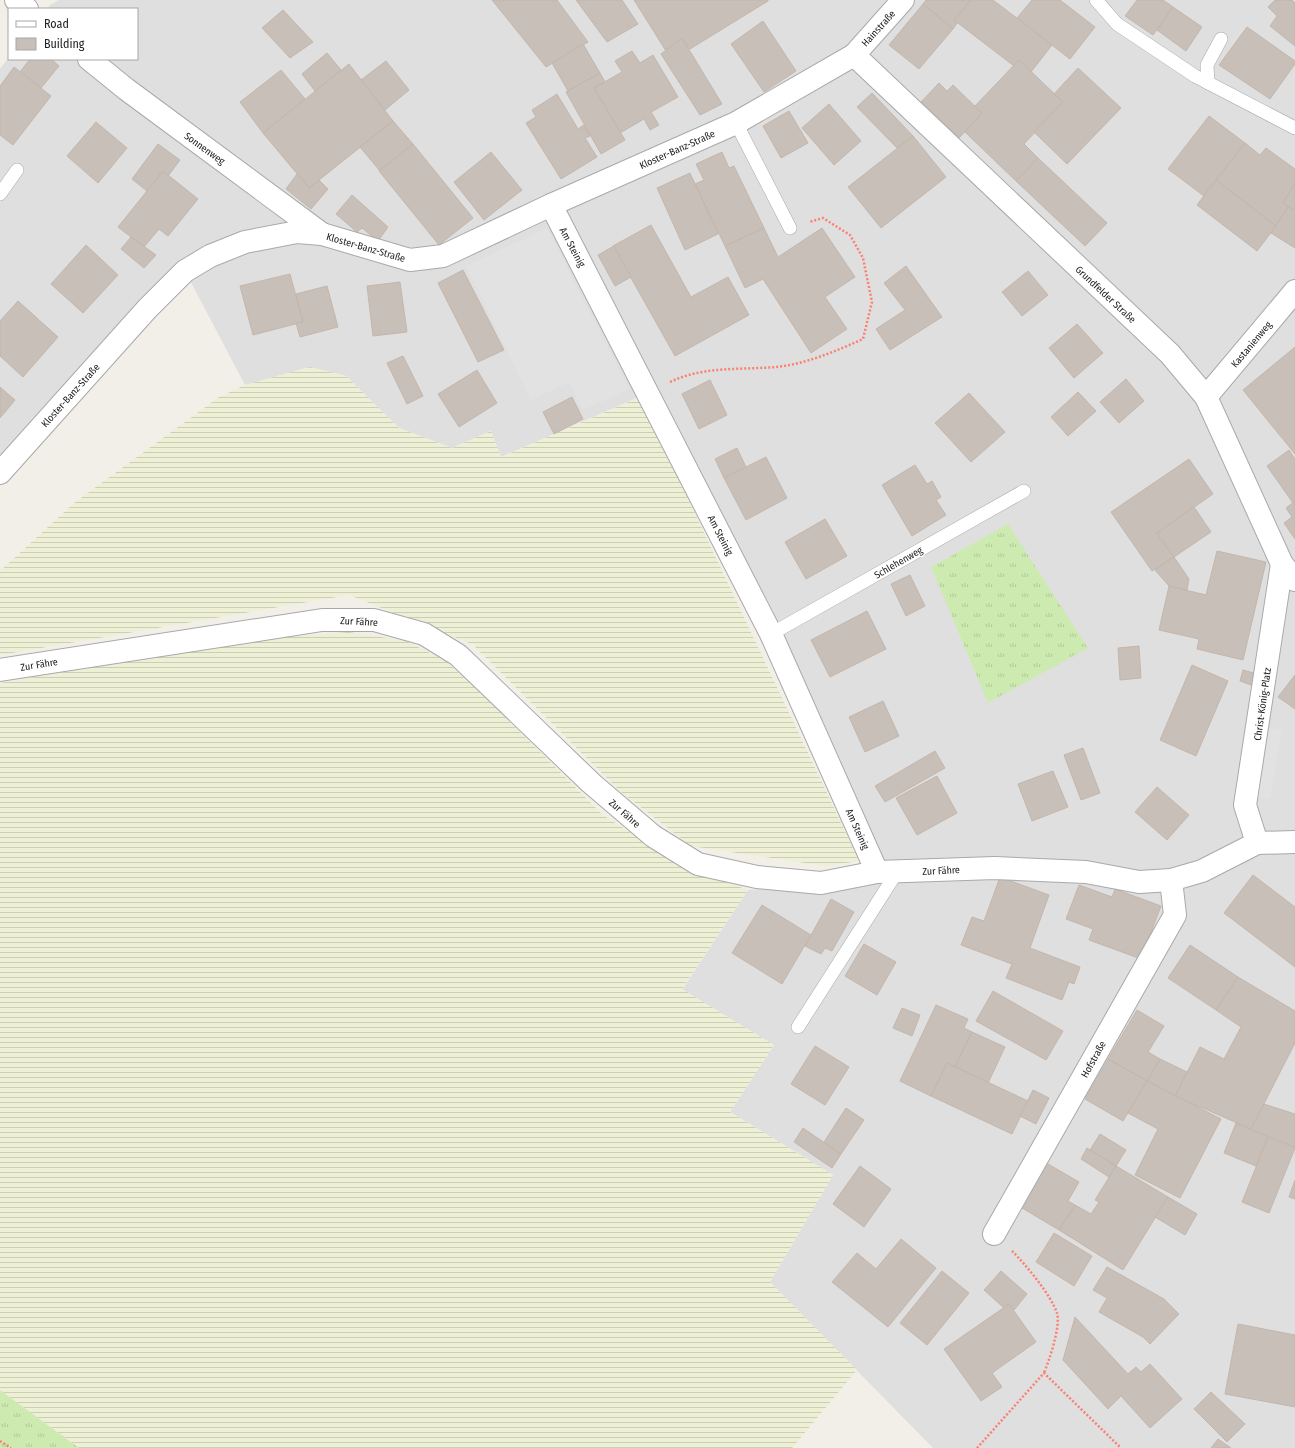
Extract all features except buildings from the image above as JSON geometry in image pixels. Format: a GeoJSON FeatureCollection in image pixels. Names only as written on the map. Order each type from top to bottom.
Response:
{"type":"FeatureCollection","features":[{"type":"Feature","properties":{"kind":"street"},"geometry":{"type":"LineString","coordinates":[[16,0],[26,8]]}},
{"type":"Feature","properties":{"kind":"street","name":"Hainstraße"},"geometry":{"type":"LineString","coordinates":[[854,55],[903,0]]}},
{"type":"Feature","properties":{"kind":"street","name":"Kloster-Banz-Straße"},"geometry":{"type":"LineString","coordinates":[[0,473],[147,309],[185,271],[210,256],[245,242],[297,232],[322,234],[410,260],[424,260],[443,256],[550,205],[736,123],[854,55]]}},
{"type":"Feature","properties":{"kind":"street","name":"Grundfelder Straße"},"geometry":{"type":"LineString","coordinates":[[854,55],[1170,354],[1206,397],[1288,572]]}},
{"type":"Feature","properties":{"kind":"street","name":"Sonnenweg"},"geometry":{"type":"LineString","coordinates":[[90,60],[126,89],[322,234]]}},
{"type":"Feature","properties":{"kind":"street","name":"Am Steinig"},"geometry":{"type":"LineString","coordinates":[[550,205],[771,634],[887,872]]}},
{"type":"Feature","properties":{"kind":"street","name":"Kastanienweg"},"geometry":{"type":"LineString","coordinates":[[1206,397],[1295,291]]}},
{"type":"Feature","properties":{"kind":"street","name":"Christ-König-Platz"},"geometry":{"type":"LineString","coordinates":[[1257,843],[1245,805],[1288,572]]}},
{"type":"Feature","properties":{"kind":"street","name":"Zur Fähre"},"geometry":{"type":"LineString","coordinates":[[0,670],[322,620],[374,620],[424,634],[458,655],[591,783],[653,836],[698,864],[757,877],[820,883],[887,872],[995,868],[1086,872],[1139,882],[1171,880],[1202,871],[1257,843],[1295,842]]}},
{"type":"Feature","properties":{"kind":"street","name":"Hofstraße"},"geometry":{"type":"LineString","coordinates":[[994,1234],[1174,915],[1171,880]]}},
{"type":"Feature","properties":{"kind":"lane"},"geometry":{"type":"LineString","coordinates":[[1096,0],[1117,24],[1195,76],[1295,128]]}},
{"type":"Feature","properties":{"kind":"lane"},"geometry":{"type":"LineString","coordinates":[[1208,83],[1207,65],[1222,39]]}},
{"type":"Feature","properties":{"kind":"lane"},"geometry":{"type":"LineString","coordinates":[[736,123],[790,228]]}},
{"type":"Feature","properties":{"kind":"lane"},"geometry":{"type":"LineString","coordinates":[[0,194],[17,170]]}},
{"type":"Feature","properties":{"kind":"lane","name":"Schlehenweg"},"geometry":{"type":"LineString","coordinates":[[771,634],[1024,491]]}},
{"type":"Feature","properties":{"kind":"lane"},"geometry":{"type":"LineString","coordinates":[[798,1027],[887,872]]}},
{"type":"Feature","properties":{"kind":"path"},"geometry":{"type":"LineString","coordinates":[[648,393],[681,377],[719,369],[777,367],[824,356],[863,339],[872,302],[863,258],[850,235],[823,218],[790,228]]}},
{"type":"Feature","properties":{"kind":"path"},"geometry":{"type":"LineString","coordinates":[[977,1448],[1044,1373],[1054,1350],[1058,1314],[1042,1286],[1019,1258],[994,1234]]}},
{"type":"Feature","properties":{"kind":"path"},"geometry":{"type":"LineString","coordinates":[[1044,1373],[1121,1448]]}},
{"type":"Feature","properties":{"kind":"path"},"geometry":{"type":"LineString","coordinates":[[0,1441],[11,1448]]}},
{"type":"Feature","properties":{"kind":"shaded area"},"geometry":{"type":"Polygon","coordinates":[[[59,0],[1295,0],[1295,1448],[933,1448],[770,1282],[833,1175],[730,1112],[774,1045],[682,990],[748,890],[873,881],[648,393],[501,457],[491,431],[452,448],[399,428],[346,376],[310,367],[245,385],[185,271],[0,478],[0,69],[8,58],[8,60],[138,60],[138,8],[48,8],[59,0]]]}},
{"type":"Feature","properties":{"kind":"shaded area"},"geometry":{"type":"Polygon","coordinates":[[[547,228],[629,389],[583,410],[569,382],[531,400],[466,266],[547,228]]]}},
{"type":"Feature","properties":{"kind":"shaded area"},"geometry":{"type":"Polygon","coordinates":[[[1259,726],[1282,730],[1270,799],[1247,796],[1259,726]]]}},
{"type":"Feature","properties":{"kind":"green space"},"geometry":{"type":"Polygon","coordinates":[[[310,367],[346,376],[399,428],[452,448],[491,431],[501,457],[640,397],[859,861],[825,866],[691,846],[621,792],[472,644],[349,595],[0,655],[0,571],[74,503],[219,397],[245,385],[310,367]]]}},
{"type":"Feature","properties":{"kind":"green space"},"geometry":{"type":"Polygon","coordinates":[[[1008,524],[1088,648],[988,703],[931,567],[1008,524]]]}},
{"type":"Feature","properties":{"kind":"green space"},"geometry":{"type":"Polygon","coordinates":[[[349,632],[406,641],[446,661],[495,707],[603,815],[667,856],[691,869],[748,890],[682,989],[774,1045],[730,1112],[833,1175],[770,1282],[857,1370],[792,1448],[79,1448],[0,1390],[0,683],[256,639],[349,632]]]}},
{"type":"Feature","properties":{"kind":"green space"},"geometry":{"type":"Polygon","coordinates":[[[0,1390],[79,1448],[0,1448],[0,1390]]]}}]}
